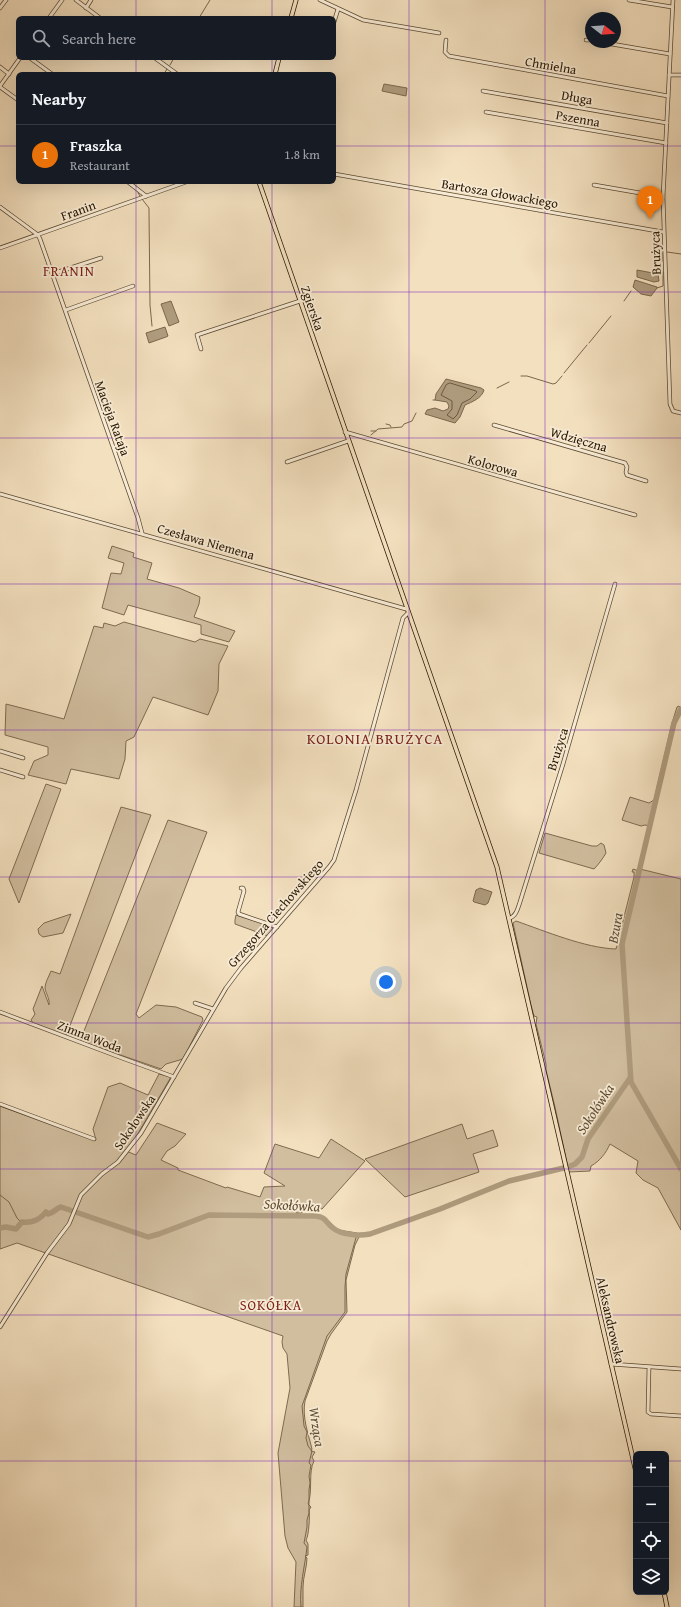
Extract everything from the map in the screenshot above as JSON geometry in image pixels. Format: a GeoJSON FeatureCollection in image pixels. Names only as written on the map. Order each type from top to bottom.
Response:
{"type":"FeatureCollection","features":[{"type":"Feature","properties":{"kind":"main road"},"geometry":{"type":"LineString","coordinates":[[292,16],[296,0]]}},
{"type":"Feature","properties":{"kind":"main road"},"geometry":{"type":"LineString","coordinates":[[276,72],[278,60]]}},
{"type":"Feature","properties":{"kind":"main road","name":"Zgierska"},"geometry":{"type":"LineString","coordinates":[[260,184],[406,609],[497,867],[511,918]]}},
{"type":"Feature","properties":{"kind":"main road","name":"Aleksandrowska"},"geometry":{"type":"LineString","coordinates":[[511,918],[565,1164],[633,1459]]}},
{"type":"Feature","properties":{"kind":"main road"},"geometry":{"type":"LineString","coordinates":[[665,1595],[667,1607]]}},
{"type":"Feature","properties":{"kind":"street"},"geometry":{"type":"LineString","coordinates":[[0,8],[6,0]]}},
{"type":"Feature","properties":{"kind":"street"},"geometry":{"type":"LineString","coordinates":[[50,16],[62,0]]}},
{"type":"Feature","properties":{"kind":"street"},"geometry":{"type":"LineString","coordinates":[[76,0],[97,16]]}},
{"type":"Feature","properties":{"kind":"street"},"geometry":{"type":"LineString","coordinates":[[86,8],[91,0]]}},
{"type":"Feature","properties":{"kind":"street"},"geometry":{"type":"LineString","coordinates":[[320,0],[364,20],[439,33]]}},
{"type":"Feature","properties":{"kind":"street"},"geometry":{"type":"LineString","coordinates":[[629,0],[672,7]]}},
{"type":"Feature","properties":{"kind":"street","name":"Brużyca"},"geometry":{"type":"LineString","coordinates":[[673,0],[666,143],[664,232],[670,398],[672,410],[681,413]]}},
{"type":"Feature","properties":{"kind":"street"},"geometry":{"type":"LineString","coordinates":[[336,16],[338,9]]}},
{"type":"Feature","properties":{"kind":"street","name":"Chmielna"},"geometry":{"type":"LineString","coordinates":[[446,40],[445,52],[449,56],[668,96]]}},
{"type":"Feature","properties":{"kind":"street"},"geometry":{"type":"LineString","coordinates":[[621,46],[670,54]]}},
{"type":"Feature","properties":{"kind":"street"},"geometry":{"type":"LineString","coordinates":[[16,99],[0,87],[19,60]]}},
{"type":"Feature","properties":{"kind":"street"},"geometry":{"type":"LineString","coordinates":[[33,60],[49,72]]}},
{"type":"Feature","properties":{"kind":"street"},"geometry":{"type":"LineString","coordinates":[[158,60],[174,72]]}},
{"type":"Feature","properties":{"kind":"street"},"geometry":{"type":"LineString","coordinates":[[0,67],[9,74]]}},
{"type":"Feature","properties":{"kind":"street"},"geometry":{"type":"LineString","coordinates":[[669,74],[681,75]]}},
{"type":"Feature","properties":{"kind":"street","name":"Długa"},"geometry":{"type":"LineString","coordinates":[[483,91],[667,123]]}},
{"type":"Feature","properties":{"kind":"street","name":"Pszenna"},"geometry":{"type":"LineString","coordinates":[[486,112],[666,143]]}},
{"type":"Feature","properties":{"kind":"street","name":"Bartosza Głowackiego"},"geometry":{"type":"LineString","coordinates":[[336,174],[664,232]]}},
{"type":"Feature","properties":{"kind":"street"},"geometry":{"type":"LineString","coordinates":[[131,184],[146,196]]}},
{"type":"Feature","properties":{"kind":"street","name":"Franin"},"geometry":{"type":"LineString","coordinates":[[0,248],[180,184]]}},
{"type":"Feature","properties":{"kind":"street"},"geometry":{"type":"LineString","coordinates":[[594,185],[664,197]]}},
{"type":"Feature","properties":{"kind":"street"},"geometry":{"type":"LineString","coordinates":[[0,207],[38,235]]}},
{"type":"Feature","properties":{"kind":"street","name":"Macieja Rataja"},"geometry":{"type":"LineString","coordinates":[[38,235],[66,310],[142,533]]}},
{"type":"Feature","properties":{"kind":"street"},"geometry":{"type":"LineString","coordinates":[[52,274],[101,258]]}},
{"type":"Feature","properties":{"kind":"street"},"geometry":{"type":"LineString","coordinates":[[66,310],[133,286]]}},
{"type":"Feature","properties":{"kind":"street"},"geometry":{"type":"LineString","coordinates":[[201,349],[197,335],[300,301]]}},
{"type":"Feature","properties":{"kind":"street","name":"Wdzięczna"},"geometry":{"type":"LineString","coordinates":[[494,425],[625,463],[627,467],[627,475],[646,481]]}},
{"type":"Feature","properties":{"kind":"street","name":"Kolorowa"},"geometry":{"type":"LineString","coordinates":[[345,432],[635,515]]}},
{"type":"Feature","properties":{"kind":"street"},"geometry":{"type":"LineString","coordinates":[[287,462],[348,441]]}},
{"type":"Feature","properties":{"kind":"street","name":"Czesława Niemena"},"geometry":{"type":"LineString","coordinates":[[0,494],[406,609]]}},
{"type":"Feature","properties":{"kind":"street","name":"Brużyca"},"geometry":{"type":"LineString","coordinates":[[511,918],[520,902],[561,771],[615,584]]}},
{"type":"Feature","properties":{"kind":"street","name":"Grzegorza Ciechowskiego"},"geometry":{"type":"LineString","coordinates":[[174,1077],[230,982],[334,860],[356,790],[403,618],[408,614]]}},
{"type":"Feature","properties":{"kind":"street"},"geometry":{"type":"LineString","coordinates":[[0,751],[23,758]]}},
{"type":"Feature","properties":{"kind":"street"},"geometry":{"type":"LineString","coordinates":[[0,770],[23,777]]}},
{"type":"Feature","properties":{"kind":"street"},"geometry":{"type":"LineString","coordinates":[[241,888],[244,891],[238,912],[239,914],[278,927]]}},
{"type":"Feature","properties":{"kind":"street"},"geometry":{"type":"LineString","coordinates":[[195,1003],[213,1009]]}},
{"type":"Feature","properties":{"kind":"street","name":"Zimna Woda"},"geometry":{"type":"LineString","coordinates":[[0,1012],[174,1077]]}},
{"type":"Feature","properties":{"kind":"street","name":"Sokołowska"},"geometry":{"type":"LineString","coordinates":[[0,1327],[47,1253],[69,1224],[81,1195],[102,1174],[118,1162],[141,1133],[174,1077]]}},
{"type":"Feature","properties":{"kind":"street"},"geometry":{"type":"LineString","coordinates":[[0,1104],[94,1139]]}},
{"type":"Feature","properties":{"kind":"street"},"geometry":{"type":"LineString","coordinates":[[611,1364],[681,1369]]}},
{"type":"Feature","properties":{"kind":"street"},"geometry":{"type":"LineString","coordinates":[[649,1366],[648,1412],[651,1414],[681,1416]]}},
{"type":"Feature","properties":{"kind":"shaded area"},"geometry":{"type":"Polygon","coordinates":[[[112,546],[134,553],[133,557],[152,563],[147,579],[179,588],[200,597],[194,617],[235,631],[229,642],[201,634],[201,625],[128,605],[124,615],[102,608],[111,573],[121,574],[124,563],[108,558],[112,546]]]}},
{"type":"Feature","properties":{"kind":"shaded area"},"geometry":{"type":"Polygon","coordinates":[[[124,622],[195,642],[200,639],[228,646],[219,664],[218,691],[208,715],[153,697],[134,737],[126,741],[125,759],[119,779],[71,769],[66,784],[28,775],[34,761],[48,755],[48,747],[5,735],[6,704],[64,719],[94,626],[103,628],[104,623],[115,626],[124,622]]]}},
{"type":"Feature","properties":{"kind":"shaded area"},"geometry":{"type":"Polygon","coordinates":[[[679,706],[681,709],[674,723],[650,826],[641,826],[622,820],[630,797],[649,803],[654,800],[672,723],[677,707],[679,706]]]}},
{"type":"Feature","properties":{"kind":"shaded area"},"geometry":{"type":"Polygon","coordinates":[[[46,784],[61,789],[19,903],[9,879],[46,784]]]}},
{"type":"Feature","properties":{"kind":"shaded area"},"geometry":{"type":"Polygon","coordinates":[[[121,807],[151,815],[66,1036],[33,1023],[31,1020],[35,1014],[33,1009],[42,986],[49,1005],[45,988],[46,982],[51,971],[60,974],[121,807]]]}},
{"type":"Feature","properties":{"kind":"shaded area"},"geometry":{"type":"Polygon","coordinates":[[[168,820],[207,832],[136,1014],[139,1018],[156,1005],[176,1007],[202,1017],[203,1020],[183,1059],[166,1064],[161,1069],[80,1041],[168,820]]]}},
{"type":"Feature","properties":{"kind":"shaded area"},"geometry":{"type":"Polygon","coordinates":[[[545,833],[592,846],[597,846],[601,843],[604,845],[606,853],[594,869],[539,853],[545,833]]]}},
{"type":"Feature","properties":{"kind":"shaded area"},"geometry":{"type":"Polygon","coordinates":[[[633,869],[639,871],[640,869],[681,879],[681,1230],[658,1188],[643,1180],[636,1173],[638,1161],[610,1144],[607,1151],[591,1166],[590,1171],[569,1172],[536,1024],[537,1017],[534,1016],[531,1005],[513,923],[516,921],[591,946],[616,949],[634,877],[634,872],[632,872],[633,869]]]}},
{"type":"Feature","properties":{"kind":"shaded area"},"geometry":{"type":"Polygon","coordinates":[[[71,914],[63,933],[43,937],[39,934],[38,929],[44,923],[71,914]]]}},
{"type":"Feature","properties":{"kind":"shaded area"},"geometry":{"type":"Polygon","coordinates":[[[236,915],[274,927],[268,936],[235,924],[236,915]]]}},
{"type":"Feature","properties":{"kind":"shaded area"},"geometry":{"type":"Polygon","coordinates":[[[159,1074],[171,1077],[133,1142],[126,1151],[136,1155],[157,1123],[186,1134],[175,1146],[167,1151],[161,1160],[178,1168],[178,1170],[226,1188],[227,1187],[260,1197],[264,1187],[285,1186],[264,1173],[275,1144],[319,1158],[331,1139],[365,1161],[322,1209],[309,1207],[301,1213],[296,1213],[328,1220],[338,1230],[357,1233],[359,1237],[355,1245],[346,1280],[347,1312],[327,1341],[304,1407],[306,1425],[312,1449],[311,1451],[315,1452],[312,1457],[314,1461],[311,1471],[308,1504],[311,1507],[309,1510],[309,1530],[306,1540],[308,1544],[308,1555],[305,1556],[307,1558],[303,1583],[303,1607],[294,1607],[296,1562],[288,1548],[285,1536],[278,1453],[290,1388],[287,1354],[283,1348],[282,1342],[283,1336],[17,1243],[0,1249],[0,1106],[96,1140],[93,1129],[108,1087],[120,1083],[148,1095],[159,1074]]]}},
{"type":"Feature","properties":{"kind":"shaded area"},"geometry":{"type":"Polygon","coordinates":[[[462,1124],[467,1139],[493,1130],[498,1146],[473,1154],[479,1172],[405,1197],[365,1159],[462,1124]]]}},
{"type":"Feature","properties":{"kind":"water"},"geometry":{"type":"Polygon","coordinates":[[[384,84],[407,88],[406,96],[382,91],[384,84]]]}},
{"type":"Feature","properties":{"kind":"water"},"geometry":{"type":"Polygon","coordinates":[[[637,270],[658,274],[659,281],[654,282],[637,277],[637,270]]]}},
{"type":"Feature","properties":{"kind":"water"},"geometry":{"type":"Polygon","coordinates":[[[635,280],[657,288],[651,296],[641,294],[633,287],[635,280]]]}},
{"type":"Feature","properties":{"kind":"water"},"geometry":{"type":"Polygon","coordinates":[[[171,301],[179,322],[169,326],[161,304],[171,301]]]}},
{"type":"Feature","properties":{"kind":"water"},"geometry":{"type":"Polygon","coordinates":[[[165,327],[168,336],[149,343],[146,333],[165,327]]]}},
{"type":"Feature","properties":{"kind":"water"},"geometry":{"type":"Polygon","coordinates":[[[446,379],[484,390],[483,393],[474,401],[465,405],[460,417],[455,423],[425,414],[427,410],[435,408],[443,411],[448,409],[449,406],[447,402],[435,400],[436,394],[446,379]]]}},
{"type":"Feature","properties":{"kind":"water"},"geometry":{"type":"Polygon","coordinates":[[[480,888],[492,892],[488,903],[485,905],[473,901],[476,890],[480,888]]]}},
{"type":"Feature","properties":{"kind":"waterway"},"geometry":{"type":"LineString","coordinates":[[200,16],[210,0]]}},
{"type":"Feature","properties":{"kind":"waterway"},"geometry":{"type":"LineString","coordinates":[[170,65],[173,60]]}},
{"type":"Feature","properties":{"kind":"waterway"},"geometry":{"type":"LineString","coordinates":[[142,199],[149,208],[150,305],[152,326]]}},
{"type":"Feature","properties":{"kind":"waterway"},"geometry":{"type":"LineString","coordinates":[[667,252],[681,254]]}},
{"type":"Feature","properties":{"kind":"waterway"},"geometry":{"type":"LineString","coordinates":[[662,253],[662,261]]}},
{"type":"Feature","properties":{"kind":"waterway"},"geometry":{"type":"LineString","coordinates":[[657,288],[663,286],[663,272]]}},
{"type":"Feature","properties":{"kind":"waterway"},"geometry":{"type":"LineString","coordinates":[[624,301],[631,291]]}},
{"type":"Feature","properties":{"kind":"waterway"},"geometry":{"type":"LineString","coordinates":[[589,343],[611,316]]}},
{"type":"Feature","properties":{"kind":"waterway"},"geometry":{"type":"LineString","coordinates":[[564,373],[587,345]]}},
{"type":"Feature","properties":{"kind":"waterway"},"geometry":{"type":"LineString","coordinates":[[521,376],[527,376],[553,384],[556,383],[562,376]]}},
{"type":"Feature","properties":{"kind":"waterway"},"geometry":{"type":"LineString","coordinates":[[497,388],[509,382]]}},
{"type":"Feature","properties":{"kind":"waterway"},"geometry":{"type":"LineString","coordinates":[[371,435],[378,429],[402,427],[404,424],[412,421],[416,413]]}},
{"type":"Feature","properties":{"kind":"waterway"},"geometry":{"type":"LineString","coordinates":[[386,424],[390,425],[391,427]]}},
{"type":"Feature","properties":{"kind":"waterway"},"geometry":{"type":"LineString","coordinates":[[371,431],[376,431]]}},
{"type":"Feature","properties":{"kind":"waterway","name":"Bzura"},"geometry":{"type":"LineString","coordinates":[[681,709],[674,723],[622,944],[631,1082],[681,1169]]}},
{"type":"Feature","properties":{"kind":"waterway","name":"Sokołówka"},"geometry":{"type":"LineString","coordinates":[[0,1228],[6,1227],[16,1229],[22,1222],[36,1220],[46,1212],[48,1214],[61,1207],[148,1237],[209,1215],[316,1216],[324,1219],[333,1228],[345,1234],[370,1234],[440,1209],[509,1181],[575,1164],[582,1157],[588,1139],[630,1078]]}},
{"type":"Feature","properties":{"kind":"waterway","name":"Zimna Woda"},"geometry":{"type":"LineString","coordinates":[[0,1195],[9,1202],[17,1218],[21,1222]]}},
{"type":"Feature","properties":{"kind":"waterway","name":"Wrząca"},"geometry":{"type":"LineString","coordinates":[[301,1607],[301,1584],[307,1547],[304,1543],[309,1513],[309,1476],[311,1465],[309,1463],[312,1451],[308,1446],[306,1438],[307,1432],[304,1426],[302,1406],[327,1336],[345,1312],[346,1274],[357,1234]]}},
{"type":"Feature","properties":{"kind":"place","name":"Fraszka"},"geometry":{"type":"Point","coordinates":[650,219]}},
{"type":"Feature","properties":{"kind":"district","name":"FRANIN"},"geometry":{"type":"Point","coordinates":[69,271]}},
{"type":"Feature","properties":{"kind":"district","name":"KOLONIA BRUŻYCA"},"geometry":{"type":"Point","coordinates":[375,739]}},
{"type":"Feature","properties":{"kind":"district","name":"SOKÓŁKA"},"geometry":{"type":"Point","coordinates":[271,1305]}}]}
